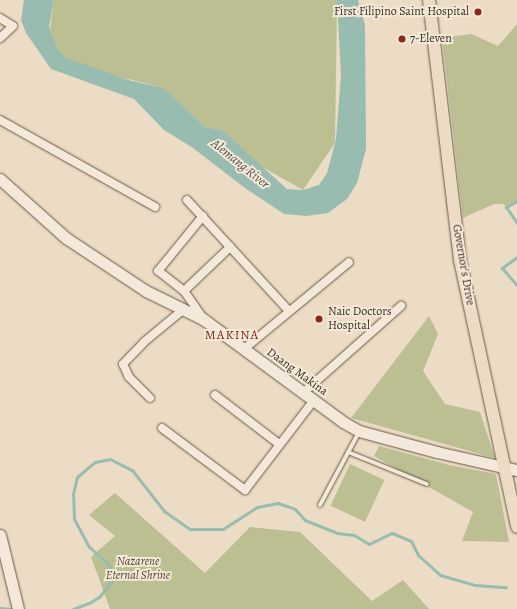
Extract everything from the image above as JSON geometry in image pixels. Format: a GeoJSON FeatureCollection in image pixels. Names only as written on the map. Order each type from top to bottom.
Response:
{"type":"FeatureCollection","features":[{"type":"Feature","properties":{"kind":"main road","name":"Governor's Drive"},"geometry":{"type":"LineString","coordinates":[[429,0],[460,260],[517,528]]}},
{"type":"Feature","properties":{"kind":"street"},"geometry":{"type":"LineString","coordinates":[[0,18],[13,26],[0,38]]}},
{"type":"Feature","properties":{"kind":"street"},"geometry":{"type":"LineString","coordinates":[[0,120],[155,207]]}},
{"type":"Feature","properties":{"kind":"street","name":"Daang Makina"},"geometry":{"type":"LineString","coordinates":[[0,179],[66,238],[146,291],[204,319],[314,400],[359,431],[437,452],[517,470]]}},
{"type":"Feature","properties":{"kind":"street"},"geometry":{"type":"LineString","coordinates":[[187,200],[204,216],[230,247],[288,310]]}},
{"type":"Feature","properties":{"kind":"street"},"geometry":{"type":"LineString","coordinates":[[204,216],[158,271],[184,291],[204,319]]}},
{"type":"Feature","properties":{"kind":"street"},"geometry":{"type":"LineString","coordinates":[[184,291],[230,247]]}},
{"type":"Feature","properties":{"kind":"street"},"geometry":{"type":"LineString","coordinates":[[244,349],[288,310],[349,262]]}},
{"type":"Feature","properties":{"kind":"street"},"geometry":{"type":"LineString","coordinates":[[304,392],[401,306]]}},
{"type":"Feature","properties":{"kind":"street"},"geometry":{"type":"LineString","coordinates":[[150,398],[129,377],[124,364],[144,342],[184,309]]}},
{"type":"Feature","properties":{"kind":"street"},"geometry":{"type":"LineString","coordinates":[[215,395],[279,444]]}},
{"type":"Feature","properties":{"kind":"street"},"geometry":{"type":"LineString","coordinates":[[162,428],[245,490],[314,400]]}},
{"type":"Feature","properties":{"kind":"street"},"geometry":{"type":"LineString","coordinates":[[0,535],[17,607]]}},
{"type":"Feature","properties":{"kind":"lane"},"geometry":{"type":"LineString","coordinates":[[320,505],[359,431]]}},
{"type":"Feature","properties":{"kind":"lane"},"geometry":{"type":"LineString","coordinates":[[348,452],[427,484]]}},
{"type":"Feature","properties":{"kind":"green space"},"geometry":{"type":"Polygon","coordinates":[[[54,0],[337,0],[335,143],[303,190],[257,164],[222,130],[205,127],[164,88],[60,62],[50,29],[54,0]]]}},
{"type":"Feature","properties":{"kind":"green space"},"geometry":{"type":"Polygon","coordinates":[[[517,24],[517,201],[506,207],[504,204],[494,204],[463,218],[442,38],[471,34],[498,46],[517,24]]]}},
{"type":"Feature","properties":{"kind":"green space"},"geometry":{"type":"Polygon","coordinates":[[[429,316],[438,334],[423,371],[445,404],[480,412],[495,458],[351,418],[429,316]]]}},
{"type":"Feature","properties":{"kind":"green space"},"geometry":{"type":"Polygon","coordinates":[[[379,446],[449,465],[496,474],[509,542],[462,541],[473,512],[374,456],[379,446]]]}},
{"type":"Feature","properties":{"kind":"green space"},"geometry":{"type":"Polygon","coordinates":[[[350,464],[384,480],[365,522],[331,506],[350,464]]]}},
{"type":"Feature","properties":{"kind":"green space","name":"Nazarene Eternal Shrine"},"geometry":{"type":"Polygon","coordinates":[[[115,493],[205,573],[250,527],[300,532],[372,601],[403,580],[429,609],[110,609],[91,557],[115,536],[89,515],[115,493]]]}},
{"type":"Feature","properties":{"kind":"water","name":"Alemang River"},"geometry":{"type":"Polygon","coordinates":[[[24,0],[54,0],[49,27],[57,49],[66,58],[132,81],[164,88],[205,127],[222,130],[287,189],[303,190],[319,185],[327,173],[336,139],[341,75],[337,0],[358,0],[365,25],[366,149],[357,183],[347,199],[328,213],[306,216],[284,214],[245,188],[193,148],[164,130],[134,99],[51,69],[26,33],[21,20],[24,0]]]}},
{"type":"Feature","properties":{"kind":"waterway"},"geometry":{"type":"LineString","coordinates":[[517,201],[506,207],[517,223]]}},
{"type":"Feature","properties":{"kind":"waterway"},"geometry":{"type":"LineString","coordinates":[[517,257],[502,268],[517,285]]}},
{"type":"Feature","properties":{"kind":"waterway"},"geometry":{"type":"LineString","coordinates":[[73,609],[89,603],[99,597],[116,576],[107,563],[89,547],[74,519],[73,494],[77,477],[95,462],[110,459],[132,470],[164,511],[190,529],[223,529],[257,507],[278,503],[295,509],[305,520],[337,533],[354,535],[369,544],[392,533],[411,541],[418,555],[440,575],[475,585],[506,587]]}},
{"type":"Feature","properties":{"kind":"waterway"},"geometry":{"type":"LineString","coordinates":[[0,608],[12,609]]}},
{"type":"Feature","properties":{"kind":"place","name":"First Filipino Saint Hospital"},"geometry":{"type":"Point","coordinates":[478,12]}},
{"type":"Feature","properties":{"kind":"place","name":"7-Eleven"},"geometry":{"type":"Point","coordinates":[402,39]}},
{"type":"Feature","properties":{"kind":"place","name":"Naic Doctors Hospital"},"geometry":{"type":"Point","coordinates":[319,319]}},
{"type":"Feature","properties":{"kind":"district","name":"MAKINA"},"geometry":{"type":"Point","coordinates":[232,335]}}]}
